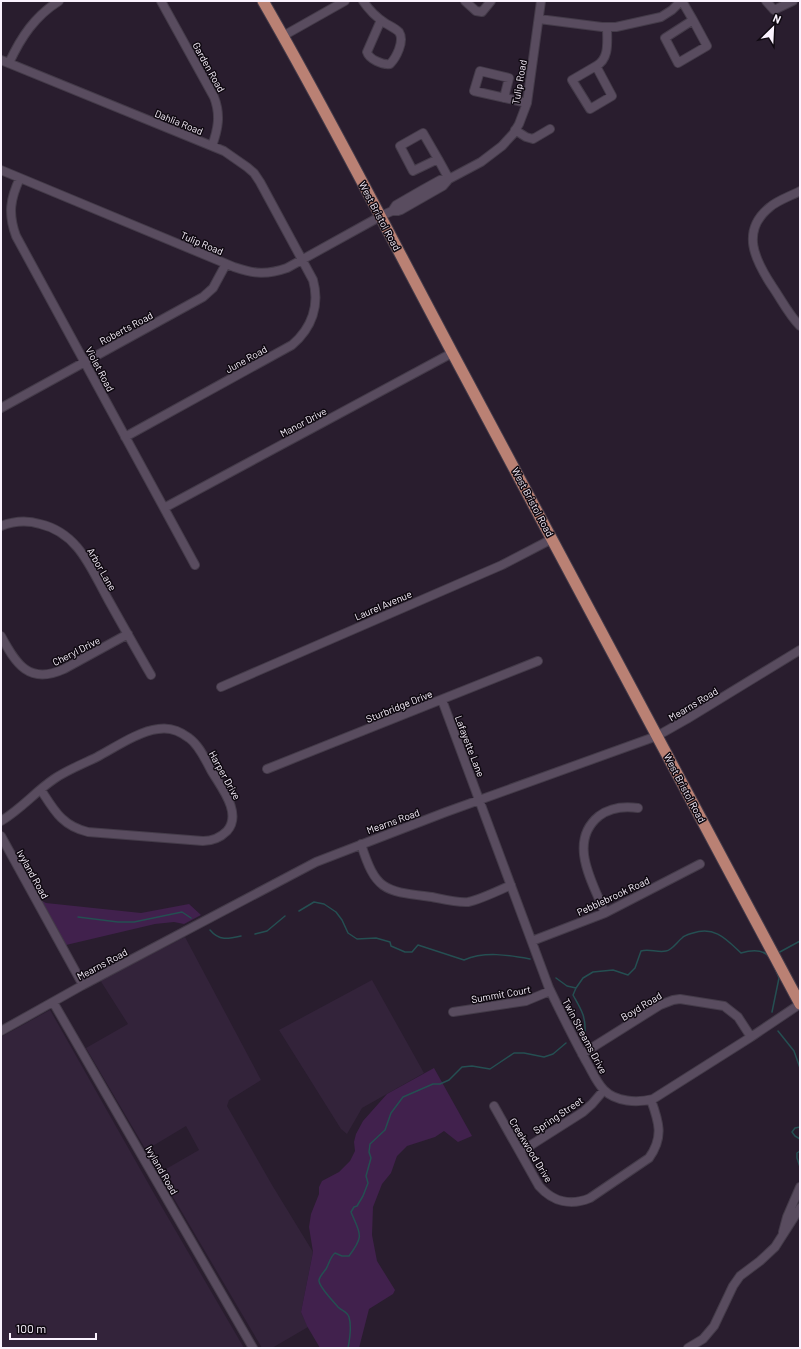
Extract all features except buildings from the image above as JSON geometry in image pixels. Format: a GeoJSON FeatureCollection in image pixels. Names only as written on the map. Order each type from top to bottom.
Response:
{"type":"FeatureCollection","features":[{"type":"Feature","properties":{"kind":"main road","name":"West Bristol Road"},"geometry":{"type":"LineString","coordinates":[[263,1],[381,216],[452,353],[800,1004]]}},
{"type":"Feature","properties":{"kind":"street"},"geometry":{"type":"LineString","coordinates":[[9,63],[20,39],[31,25],[44,11],[60,1]]}},
{"type":"Feature","properties":{"kind":"street","name":"Garden Road"},"geometry":{"type":"LineString","coordinates":[[161,1],[217,105],[219,117],[212,146]]}},
{"type":"Feature","properties":{"kind":"street"},"geometry":{"type":"LineString","coordinates":[[283,36],[345,1]]}},
{"type":"Feature","properties":{"kind":"street"},"geometry":{"type":"LineString","coordinates":[[363,1],[369,10],[398,32],[401,39],[395,58],[390,64],[386,65],[369,57],[366,52],[381,20]]}},
{"type":"Feature","properties":{"kind":"street"},"geometry":{"type":"LineString","coordinates":[[464,1],[476,10],[482,12],[491,1]]}},
{"type":"Feature","properties":{"kind":"street","name":"Tulip Road"},"geometry":{"type":"LineString","coordinates":[[1,170],[226,264],[259,274],[280,271],[392,211],[396,205],[440,180],[449,179],[473,166],[494,153],[506,142],[515,130],[527,103],[541,1]]}},
{"type":"Feature","properties":{"kind":"street"},"geometry":{"type":"LineString","coordinates":[[539,19],[616,27],[661,17],[672,10],[681,1],[693,20],[707,46],[678,63],[665,38],[693,20]]}},
{"type":"Feature","properties":{"kind":"street"},"geometry":{"type":"LineString","coordinates":[[766,1],[774,10],[793,1]]}},
{"type":"Feature","properties":{"kind":"street"},"geometry":{"type":"LineString","coordinates":[[596,66],[612,96],[590,109],[572,80],[596,66],[601,64],[606,54],[606,27]]}},
{"type":"Feature","properties":{"kind":"street","name":"Dahlia Road"},"geometry":{"type":"LineString","coordinates":[[1,60],[224,151],[239,160],[254,173],[265,190],[303,259]]}},
{"type":"Feature","properties":{"kind":"street"},"geometry":{"type":"LineString","coordinates":[[504,98],[509,78],[480,71],[474,91],[504,98],[527,103]]}},
{"type":"Feature","properties":{"kind":"street"},"geometry":{"type":"LineString","coordinates":[[515,130],[526,137],[533,139],[550,128]]}},
{"type":"Feature","properties":{"kind":"street"},"geometry":{"type":"LineString","coordinates":[[438,159],[414,171],[400,146],[423,133],[438,159],[449,179]]}},
{"type":"Feature","properties":{"kind":"street","name":"Violet Road"},"geometry":{"type":"LineString","coordinates":[[20,178],[11,202],[12,225],[19,241],[195,565]]}},
{"type":"Feature","properties":{"kind":"street"},"geometry":{"type":"LineString","coordinates":[[800,191],[770,207],[760,218],[755,227],[752,245],[760,267],[800,326]]}},
{"type":"Feature","properties":{"kind":"street","name":"June Road"},"geometry":{"type":"LineString","coordinates":[[125,437],[287,348],[298,340],[312,318],[316,303],[313,280],[303,259]]}},
{"type":"Feature","properties":{"kind":"street","name":"Roberts Road"},"geometry":{"type":"LineString","coordinates":[[1,408],[203,297],[213,288],[226,264]]}},
{"type":"Feature","properties":{"kind":"street","name":"Manor Drive"},"geometry":{"type":"LineString","coordinates":[[164,508],[452,353]]}},
{"type":"Feature","properties":{"kind":"street","name":"Arbor Lane"},"geometry":{"type":"LineString","coordinates":[[1,526],[21,522],[38,523],[55,529],[70,539],[86,559],[151,675]]}},
{"type":"Feature","properties":{"kind":"street","name":"Laurel Avenue"},"geometry":{"type":"LineString","coordinates":[[221,687],[502,565],[552,539]]}},
{"type":"Feature","properties":{"kind":"street","name":"Cheryl Drive"},"geometry":{"type":"LineString","coordinates":[[2,640],[22,667],[34,673],[49,675],[64,669],[128,634]]}},
{"type":"Feature","properties":{"kind":"street","name":"Mearns Road"},"geometry":{"type":"LineString","coordinates":[[1,1031],[83,985],[309,865],[479,800],[658,736],[694,716],[800,650]]}},
{"type":"Feature","properties":{"kind":"street","name":"Sturbridge Drive"},"geometry":{"type":"LineString","coordinates":[[267,769],[538,661]]}},
{"type":"Feature","properties":{"kind":"street","name":"Lafayette Lane"},"geometry":{"type":"LineString","coordinates":[[442,700],[479,800]]}},
{"type":"Feature","properties":{"kind":"street","name":"Harper Drive"},"geometry":{"type":"LineString","coordinates":[[1,821],[17,810],[54,779],[150,730],[160,728],[180,732],[195,743],[227,797],[232,809],[232,818],[230,828],[222,836],[212,841],[88,832],[66,824],[41,790]]}},
{"type":"Feature","properties":{"kind":"street","name":"Twin Streams Drive"},"geometry":{"type":"LineString","coordinates":[[479,800],[550,991],[567,1028],[596,1079],[604,1090],[616,1097],[636,1102],[651,1100],[751,1037],[800,1004]]}},
{"type":"Feature","properties":{"kind":"street"},"geometry":{"type":"LineString","coordinates":[[605,913],[584,860],[583,840],[589,826],[602,814],[615,808],[638,808]]}},
{"type":"Feature","properties":{"kind":"street","name":"Ivyland Road"},"geometry":{"type":"LineString","coordinates":[[1,836],[83,985]]}},
{"type":"Feature","properties":{"kind":"street"},"geometry":{"type":"LineString","coordinates":[[362,844],[365,856],[374,876],[385,887],[398,893],[466,902],[511,885]]}},
{"type":"Feature","properties":{"kind":"street","name":"Pebblebrook Road"},"geometry":{"type":"LineString","coordinates":[[532,941],[605,913],[700,864]]}},
{"type":"Feature","properties":{"kind":"street","name":"Summit Court"},"geometry":{"type":"LineString","coordinates":[[453,1012],[526,1002],[550,991]]}},
{"type":"Feature","properties":{"kind":"street","name":"Boyd Road"},"geometry":{"type":"LineString","coordinates":[[582,1054],[660,1004],[680,999],[724,1006],[738,1017],[751,1037]]}},
{"type":"Feature","properties":{"kind":"street","name":"Ivyland Road"},"geometry":{"type":"LineString","coordinates":[[53,1002],[253,1348]]}},
{"type":"Feature","properties":{"kind":"street","name":"Spring Street"},"geometry":{"type":"LineString","coordinates":[[520,1152],[583,1112],[604,1090]]}},
{"type":"Feature","properties":{"kind":"street","name":"Creekwood Drive"},"geometry":{"type":"LineString","coordinates":[[494,1106],[539,1186],[549,1195],[571,1203],[584,1201],[590,1198],[645,1162],[654,1151],[658,1139],[659,1128],[651,1100]]}},
{"type":"Feature","properties":{"kind":"street"},"geometry":{"type":"LineString","coordinates":[[783,1234],[787,1216],[800,1188]]}},
{"type":"Feature","properties":{"kind":"street"},"geometry":{"type":"LineString","coordinates":[[688,1348],[703,1339],[714,1326],[733,1286],[740,1276],[769,1253],[800,1208]]}},
{"type":"Feature","properties":{"kind":"shaded area"},"geometry":{"type":"Polygon","coordinates":[[[42,901],[46,903],[141,913],[189,904],[201,915],[184,924],[174,922],[155,924],[66,945],[42,901]]]}},
{"type":"Feature","properties":{"kind":"shaded area"},"geometry":{"type":"Polygon","coordinates":[[[185,937],[261,1080],[229,1100],[227,1106],[272,1185],[313,1252],[301,1312],[308,1327],[272,1348],[262,1348],[159,1173],[199,1150],[186,1126],[146,1150],[86,1048],[128,1024],[100,980],[185,937]]]}},
{"type":"Feature","properties":{"kind":"shaded area"},"geometry":{"type":"Polygon","coordinates":[[[372,980],[424,1073],[362,1108],[347,1134],[341,1129],[279,1030],[372,980]]]}},
{"type":"Feature","properties":{"kind":"shaded area"},"geometry":{"type":"Polygon","coordinates":[[[50,1010],[244,1348],[1,1348],[1,1037],[50,1010]]]}},
{"type":"Feature","properties":{"kind":"shaded area"},"geometry":{"type":"Polygon","coordinates":[[[434,1068],[472,1136],[458,1142],[444,1131],[435,1137],[407,1146],[397,1156],[391,1173],[382,1184],[373,1207],[372,1235],[377,1261],[395,1290],[393,1294],[369,1309],[359,1348],[320,1348],[307,1326],[301,1312],[313,1252],[309,1227],[311,1214],[319,1194],[319,1187],[322,1181],[339,1172],[350,1161],[355,1151],[354,1142],[356,1134],[363,1121],[387,1094],[434,1068]]]}},
{"type":"Feature","properties":{"kind":"waterway"},"geometry":{"type":"LineString","coordinates":[[299,911],[314,902],[324,904],[336,912],[342,920],[348,933],[357,939],[376,938],[390,942],[391,946],[405,952],[412,952],[418,945],[464,960],[480,955],[505,955],[530,959]]}},
{"type":"Feature","properties":{"kind":"waterway"},"geometry":{"type":"LineString","coordinates":[[78,917],[118,922],[134,922],[182,912],[191,918]]}},
{"type":"Feature","properties":{"kind":"waterway"},"geometry":{"type":"LineString","coordinates":[[255,934],[267,931],[285,916]]}},
{"type":"Feature","properties":{"kind":"waterway"},"geometry":{"type":"LineString","coordinates":[[210,930],[213,934],[220,938],[241,936]]}},
{"type":"Feature","properties":{"kind":"waterway"},"geometry":{"type":"LineString","coordinates":[[580,1033],[585,1031],[585,1021],[573,995],[583,978],[593,972],[613,970],[628,975],[635,968],[641,951],[666,951],[686,935],[701,931],[708,931],[720,935],[741,953],[760,951],[770,958]]}},
{"type":"Feature","properties":{"kind":"waterway"},"geometry":{"type":"LineString","coordinates":[[778,953],[800,941]]}},
{"type":"Feature","properties":{"kind":"waterway"},"geometry":{"type":"LineString","coordinates":[[772,1012],[779,978],[773,964]]}},
{"type":"Feature","properties":{"kind":"waterway"},"geometry":{"type":"LineString","coordinates":[[556,978],[567,986],[576,988]]}},
{"type":"Feature","properties":{"kind":"waterway"},"geometry":{"type":"LineString","coordinates":[[778,1031],[794,1051],[800,1068]]}},
{"type":"Feature","properties":{"kind":"waterway"},"geometry":{"type":"LineString","coordinates":[[348,1348],[351,1329],[349,1317],[347,1313],[338,1307],[327,1294],[319,1283],[319,1280],[332,1256],[335,1253],[342,1256],[349,1256],[359,1239],[359,1230],[351,1212],[363,1196],[368,1183],[366,1176],[371,1158],[369,1152],[370,1144],[385,1130],[391,1113],[403,1097],[433,1084],[440,1084],[449,1080],[462,1067],[472,1066],[490,1069],[514,1053],[524,1053],[544,1057],[553,1054],[566,1043]]}},
{"type":"Feature","properties":{"kind":"waterway"},"geometry":{"type":"LineString","coordinates":[[800,1127],[795,1128],[792,1132],[800,1139]]}},
{"type":"Feature","properties":{"kind":"waterway"},"geometry":{"type":"LineString","coordinates":[[800,1151],[797,1153],[800,1167]]}}]}
